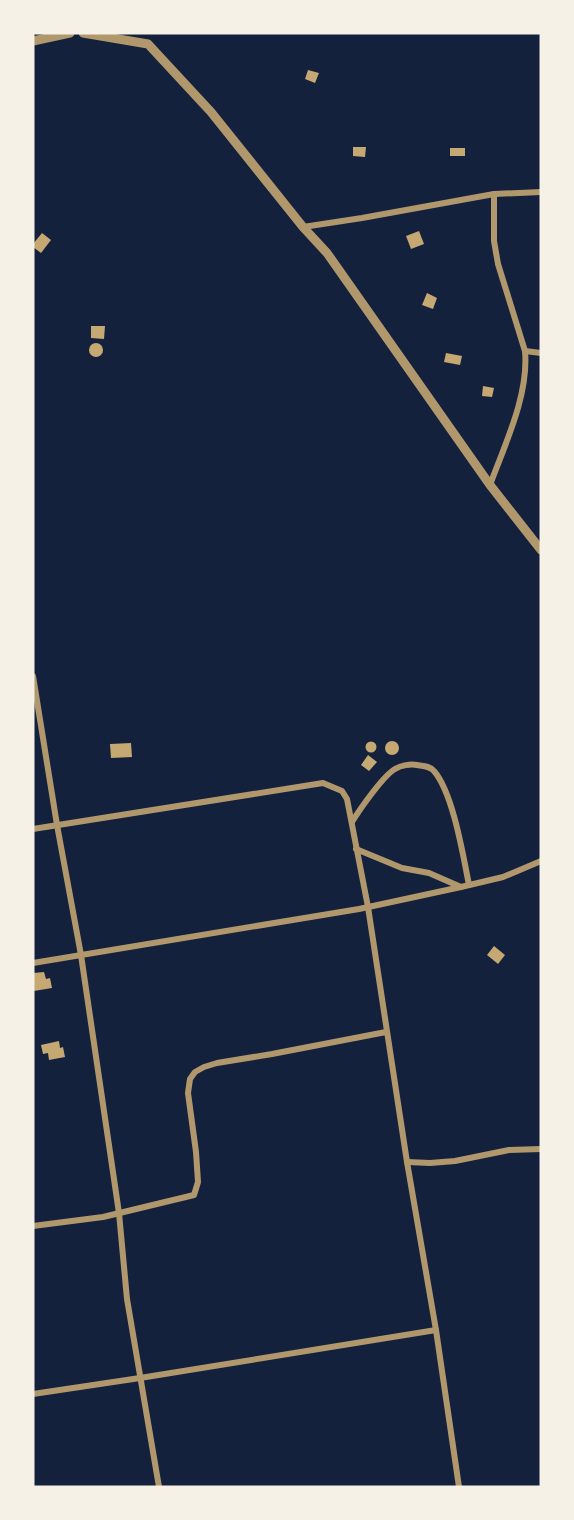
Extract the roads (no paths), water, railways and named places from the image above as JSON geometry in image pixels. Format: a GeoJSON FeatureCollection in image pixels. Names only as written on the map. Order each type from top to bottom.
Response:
{"type":"FeatureCollection","features":[{"type":"Feature","properties":{"kind":"street"},"geometry":{"type":"LineString","coordinates":[[33,41],[70,33]]}},
{"type":"Feature","properties":{"kind":"street"},"geometry":{"type":"LineString","coordinates":[[83,33],[148,44],[211,112],[303,227],[327,253],[489,486],[541,550]]}},
{"type":"Feature","properties":{"kind":"street"},"geometry":{"type":"LineString","coordinates":[[303,227],[494,194],[541,192]]}},
{"type":"Feature","properties":{"kind":"street"},"geometry":{"type":"LineString","coordinates":[[489,486],[520,400],[526,366],[525,351],[498,264],[494,241],[494,194]]}},
{"type":"Feature","properties":{"kind":"street"},"geometry":{"type":"LineString","coordinates":[[525,351],[541,353]]}},
{"type":"Feature","properties":{"kind":"street"},"geometry":{"type":"LineString","coordinates":[[33,676],[81,955],[119,1213],[127,1299],[159,1487]]}},
{"type":"Feature","properties":{"kind":"street"},"geometry":{"type":"LineString","coordinates":[[352,822],[394,769],[412,765],[426,766],[433,770],[442,786],[455,819],[469,885]]}},
{"type":"Feature","properties":{"kind":"street"},"geometry":{"type":"LineString","coordinates":[[33,829],[323,783],[342,791],[352,822],[368,907],[459,1487]]}},
{"type":"Feature","properties":{"kind":"street"},"geometry":{"type":"LineString","coordinates":[[356,849],[402,868],[429,873],[461,887]]}},
{"type":"Feature","properties":{"kind":"street"},"geometry":{"type":"LineString","coordinates":[[33,963],[368,907],[503,876],[541,861]]}},
{"type":"Feature","properties":{"kind":"street"},"geometry":{"type":"LineString","coordinates":[[33,1226],[119,1213],[194,1195],[198,1182],[188,1093],[190,1079],[195,1072],[204,1067],[386,1032]]}},
{"type":"Feature","properties":{"kind":"street"},"geometry":{"type":"LineString","coordinates":[[407,1162],[455,1161],[509,1150],[541,1149]]}},
{"type":"Feature","properties":{"kind":"street"},"geometry":{"type":"LineString","coordinates":[[33,1394],[436,1330]]}}]}
